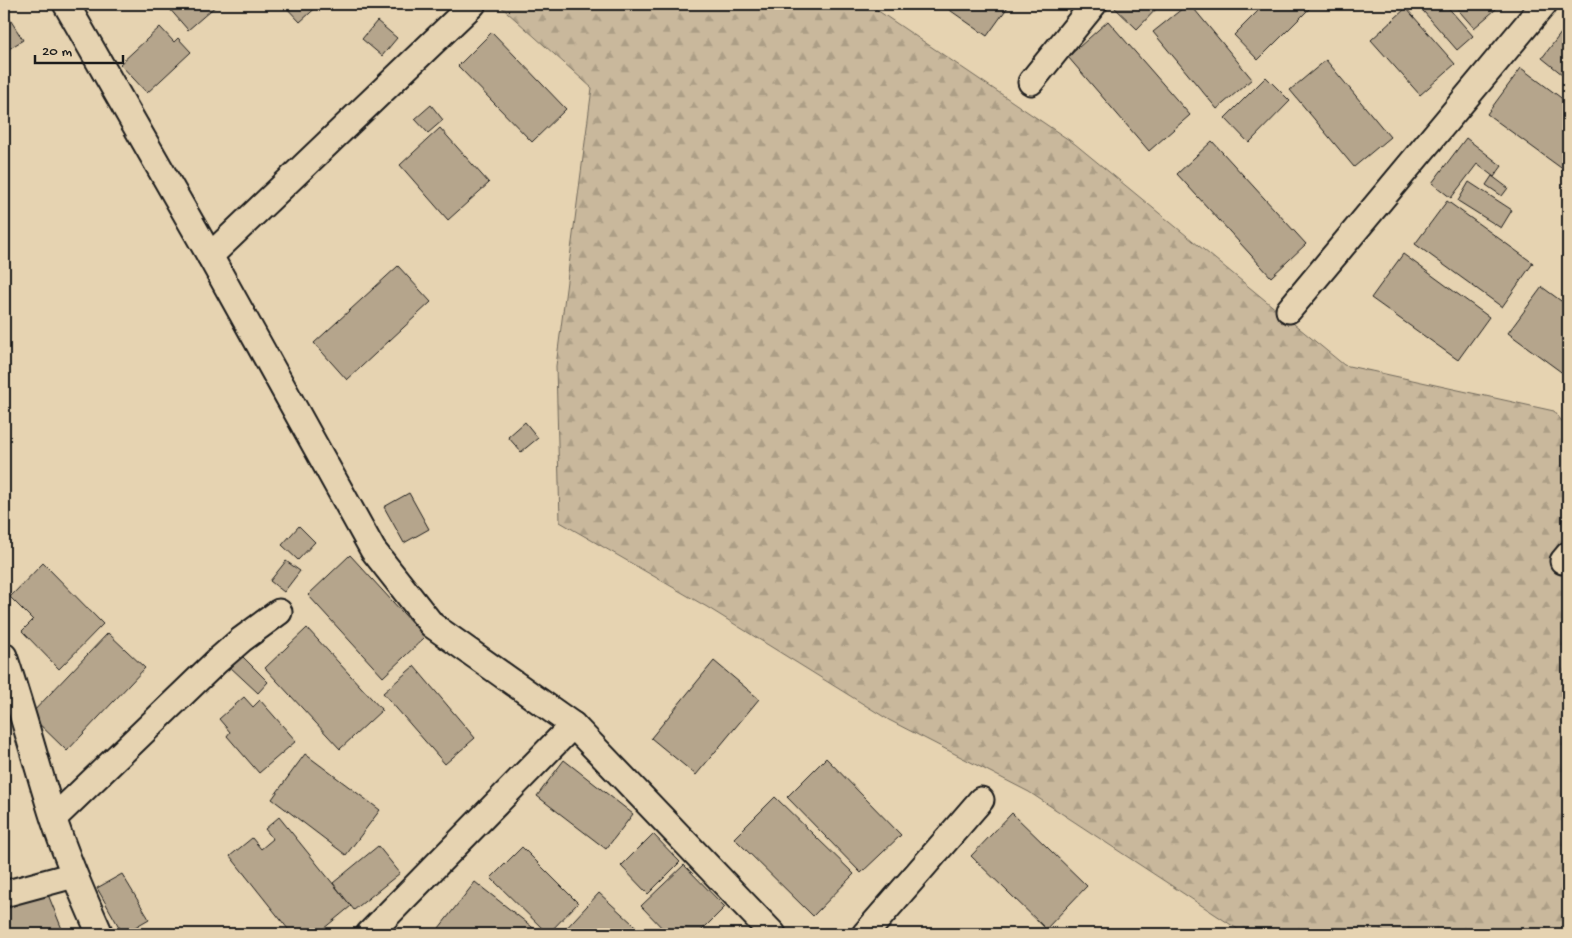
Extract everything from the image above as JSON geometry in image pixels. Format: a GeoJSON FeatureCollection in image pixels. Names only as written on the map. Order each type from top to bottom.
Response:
{"type":"FeatureCollection","features":[{"type":"Feature","properties":{"kind":"street"},"geometry":{"type":"LineString","coordinates":[[66,4],[210,256],[373,550],[432,625],[574,725],[767,932]]}},
{"type":"Feature","properties":{"kind":"street"},"geometry":{"type":"LineString","coordinates":[[210,256],[473,4]]}},
{"type":"Feature","properties":{"kind":"street"},"geometry":{"type":"LineString","coordinates":[[1031,82],[1094,4]]}},
{"type":"Feature","properties":{"kind":"street"},"geometry":{"type":"LineString","coordinates":[[1288,310],[1544,4]]}},
{"type":"Feature","properties":{"kind":"street"},"geometry":{"type":"LineString","coordinates":[[54,818],[241,640],[279,612]]}},
{"type":"Feature","properties":{"kind":"street"},"geometry":{"type":"LineString","coordinates":[[4,656],[10,695],[74,875],[100,934]]}},
{"type":"Feature","properties":{"kind":"street"},"geometry":{"type":"LineString","coordinates":[[370,934],[574,725]]}},
{"type":"Feature","properties":{"kind":"street"},"geometry":{"type":"LineString","coordinates":[[865,934],[981,800]]}},
{"type":"Feature","properties":{"kind":"street"},"geometry":{"type":"LineString","coordinates":[[4,894],[74,875]]}},
{"type":"Feature","properties":{"kind":"green space"},"geometry":{"type":"Polygon","coordinates":[[[498,4],[868,4],[1075,144],[1344,365],[1554,411],[1568,429],[1568,934],[1245,934],[1029,792],[889,720],[707,607],[560,522],[556,366],[592,88],[498,4]]]}},
{"type":"Feature","properties":{"kind":"building"},"geometry":{"type":"Polygon","coordinates":[[[173,4],[218,4],[188,30],[168,7],[173,4]]]}},
{"type":"Feature","properties":{"kind":"building"},"geometry":{"type":"Polygon","coordinates":[[[283,4],[320,4],[300,22],[283,4]]]}},
{"type":"Feature","properties":{"kind":"building"},"geometry":{"type":"Polygon","coordinates":[[[941,4],[1010,4],[987,36],[941,4]]]}},
{"type":"Feature","properties":{"kind":"building"},"geometry":{"type":"Polygon","coordinates":[[[1115,4],[1161,4],[1137,29],[1113,6],[1115,4]]]}},
{"type":"Feature","properties":{"kind":"building"},"geometry":{"type":"Polygon","coordinates":[[[1190,4],[1252,79],[1217,109],[1153,32],[1190,4]]]}},
{"type":"Feature","properties":{"kind":"building"},"geometry":{"type":"Polygon","coordinates":[[[1265,4],[1310,4],[1312,6],[1258,60],[1234,35],[1265,4]]]}},
{"type":"Feature","properties":{"kind":"building"},"geometry":{"type":"Polygon","coordinates":[[[1417,4],[1445,4],[1473,36],[1457,50],[1417,4]]]}},
{"type":"Feature","properties":{"kind":"building"},"geometry":{"type":"Polygon","coordinates":[[[1453,4],[1502,4],[1474,28],[1453,4]]]}},
{"type":"Feature","properties":{"kind":"building"},"geometry":{"type":"Polygon","coordinates":[[[1406,8],[1455,64],[1420,95],[1371,40],[1406,8]]]}},
{"type":"Feature","properties":{"kind":"building"},"geometry":{"type":"Polygon","coordinates":[[[4,10],[23,40],[4,52],[4,10]]]}},
{"type":"Feature","properties":{"kind":"building"},"geometry":{"type":"Polygon","coordinates":[[[377,21],[397,38],[382,56],[362,39],[377,21]]]}},
{"type":"Feature","properties":{"kind":"building"},"geometry":{"type":"Polygon","coordinates":[[[1108,21],[1190,115],[1149,151],[1068,57],[1108,21]]]}},
{"type":"Feature","properties":{"kind":"building"},"geometry":{"type":"Polygon","coordinates":[[[1568,24],[1568,79],[1542,58],[1568,24]]]}},
{"type":"Feature","properties":{"kind":"building"},"geometry":{"type":"Polygon","coordinates":[[[160,27],[174,42],[178,38],[191,52],[147,93],[120,64],[160,27]]]}},
{"type":"Feature","properties":{"kind":"building"},"geometry":{"type":"Polygon","coordinates":[[[492,32],[566,109],[532,142],[458,66],[492,32]]]}},
{"type":"Feature","properties":{"kind":"building"},"geometry":{"type":"Polygon","coordinates":[[[1326,60],[1390,137],[1354,167],[1290,90],[1326,60]]]}},
{"type":"Feature","properties":{"kind":"building"},"geometry":{"type":"Polygon","coordinates":[[[1521,68],[1568,103],[1568,173],[1487,114],[1521,68]]]}},
{"type":"Feature","properties":{"kind":"building"},"geometry":{"type":"Polygon","coordinates":[[[1266,77],[1290,101],[1249,143],[1225,118],[1266,77]]]}},
{"type":"Feature","properties":{"kind":"building"},"geometry":{"type":"Polygon","coordinates":[[[431,105],[443,120],[428,133],[415,119],[431,105]]]}},
{"type":"Feature","properties":{"kind":"building"},"geometry":{"type":"Polygon","coordinates":[[[440,128],[489,183],[448,220],[400,165],[440,128]]]}},
{"type":"Feature","properties":{"kind":"building"},"geometry":{"type":"Polygon","coordinates":[[[1466,138],[1502,166],[1494,177],[1477,164],[1451,198],[1432,183],[1466,138]]]}},
{"type":"Feature","properties":{"kind":"building"},"geometry":{"type":"Polygon","coordinates":[[[1212,141],[1306,244],[1271,277],[1177,174],[1212,141]]]}},
{"type":"Feature","properties":{"kind":"building"},"geometry":{"type":"Polygon","coordinates":[[[1492,176],[1508,188],[1502,196],[1486,185],[1492,176]]]}},
{"type":"Feature","properties":{"kind":"building"},"geometry":{"type":"Polygon","coordinates":[[[1469,182],[1512,210],[1501,228],[1458,201],[1469,182]]]}},
{"type":"Feature","properties":{"kind":"building"},"geometry":{"type":"Polygon","coordinates":[[[1447,201],[1533,263],[1502,307],[1415,244],[1447,201]]]}},
{"type":"Feature","properties":{"kind":"building"},"geometry":{"type":"Polygon","coordinates":[[[1403,254],[1489,317],[1458,360],[1371,298],[1403,254]]]}},
{"type":"Feature","properties":{"kind":"building"},"geometry":{"type":"Polygon","coordinates":[[[398,266],[431,302],[347,380],[314,343],[398,266]]]}},
{"type":"Feature","properties":{"kind":"building"},"geometry":{"type":"Polygon","coordinates":[[[1542,287],[1568,306],[1568,377],[1508,333],[1542,287]]]}},
{"type":"Feature","properties":{"kind":"building"},"geometry":{"type":"Polygon","coordinates":[[[525,422],[538,438],[521,452],[508,437],[525,422]]]}},
{"type":"Feature","properties":{"kind":"building"},"geometry":{"type":"Polygon","coordinates":[[[409,493],[429,529],[404,543],[384,507],[409,493]]]}},
{"type":"Feature","properties":{"kind":"building"},"geometry":{"type":"Polygon","coordinates":[[[299,526],[315,542],[298,560],[282,545],[299,526]]]}},
{"type":"Feature","properties":{"kind":"building"},"geometry":{"type":"Polygon","coordinates":[[[350,555],[425,637],[383,677],[308,595],[350,555]]]}},
{"type":"Feature","properties":{"kind":"building"},"geometry":{"type":"Polygon","coordinates":[[[286,561],[300,571],[284,592],[270,581],[286,561]]]}},
{"type":"Feature","properties":{"kind":"building"},"geometry":{"type":"Polygon","coordinates":[[[43,563],[103,624],[59,669],[22,631],[33,620],[10,597],[43,563]]]}},
{"type":"Feature","properties":{"kind":"building"},"geometry":{"type":"Polygon","coordinates":[[[307,628],[382,710],[340,749],[265,668],[307,628]]]}},
{"type":"Feature","properties":{"kind":"building"},"geometry":{"type":"Polygon","coordinates":[[[108,633],[145,668],[67,751],[30,715],[108,633]]]}},
{"type":"Feature","properties":{"kind":"building"},"geometry":{"type":"Polygon","coordinates":[[[240,654],[268,682],[258,693],[229,666],[240,654]]]}},
{"type":"Feature","properties":{"kind":"building"},"geometry":{"type":"Polygon","coordinates":[[[714,661],[759,699],[696,775],[651,738],[714,661]]]}},
{"type":"Feature","properties":{"kind":"building"},"geometry":{"type":"Polygon","coordinates":[[[414,666],[475,738],[445,764],[383,693],[414,666]]]}},
{"type":"Feature","properties":{"kind":"building"},"geometry":{"type":"Polygon","coordinates":[[[244,697],[253,707],[260,700],[296,741],[259,773],[227,736],[230,732],[219,719],[244,697]]]}},
{"type":"Feature","properties":{"kind":"building"},"geometry":{"type":"Polygon","coordinates":[[[305,754],[380,810],[346,855],[272,799],[305,754]]]}},
{"type":"Feature","properties":{"kind":"building"},"geometry":{"type":"Polygon","coordinates":[[[826,758],[901,835],[861,873],[787,797],[826,758]]]}},
{"type":"Feature","properties":{"kind":"building"},"geometry":{"type":"Polygon","coordinates":[[[564,760],[633,814],[606,849],[537,796],[564,760]]]}},
{"type":"Feature","properties":{"kind":"building"},"geometry":{"type":"Polygon","coordinates":[[[775,797],[854,874],[813,916],[734,838],[775,797]]]}},
{"type":"Feature","properties":{"kind":"building"},"geometry":{"type":"Polygon","coordinates":[[[1012,813],[1087,886],[1046,929],[971,856],[1012,813]]]}},
{"type":"Feature","properties":{"kind":"building"},"geometry":{"type":"Polygon","coordinates":[[[279,817],[351,906],[317,934],[292,934],[230,856],[252,838],[261,849],[273,839],[265,829],[279,817]]]}},
{"type":"Feature","properties":{"kind":"building"},"geometry":{"type":"Polygon","coordinates":[[[653,834],[680,862],[648,894],[621,866],[653,834]]]}},
{"type":"Feature","properties":{"kind":"building"},"geometry":{"type":"Polygon","coordinates":[[[378,846],[400,873],[354,910],[333,883],[378,846]]]}},
{"type":"Feature","properties":{"kind":"building"},"geometry":{"type":"Polygon","coordinates":[[[522,847],[578,903],[548,934],[491,878],[522,847]]]}},
{"type":"Feature","properties":{"kind":"building"},"geometry":{"type":"Polygon","coordinates":[[[684,865],[725,907],[698,934],[668,934],[641,906],[684,865]]]}},
{"type":"Feature","properties":{"kind":"building"},"geometry":{"type":"Polygon","coordinates":[[[122,874],[149,919],[123,934],[97,888],[122,874]]]}},
{"type":"Feature","properties":{"kind":"building"},"geometry":{"type":"Polygon","coordinates":[[[475,882],[541,934],[446,934],[439,928],[475,882]]]}},
{"type":"Feature","properties":{"kind":"building"},"geometry":{"type":"Polygon","coordinates":[[[47,892],[64,934],[6,934],[4,910],[47,892]]]}},
{"type":"Feature","properties":{"kind":"building"},"geometry":{"type":"Polygon","coordinates":[[[599,893],[644,934],[561,934],[599,893]]]}}]}
